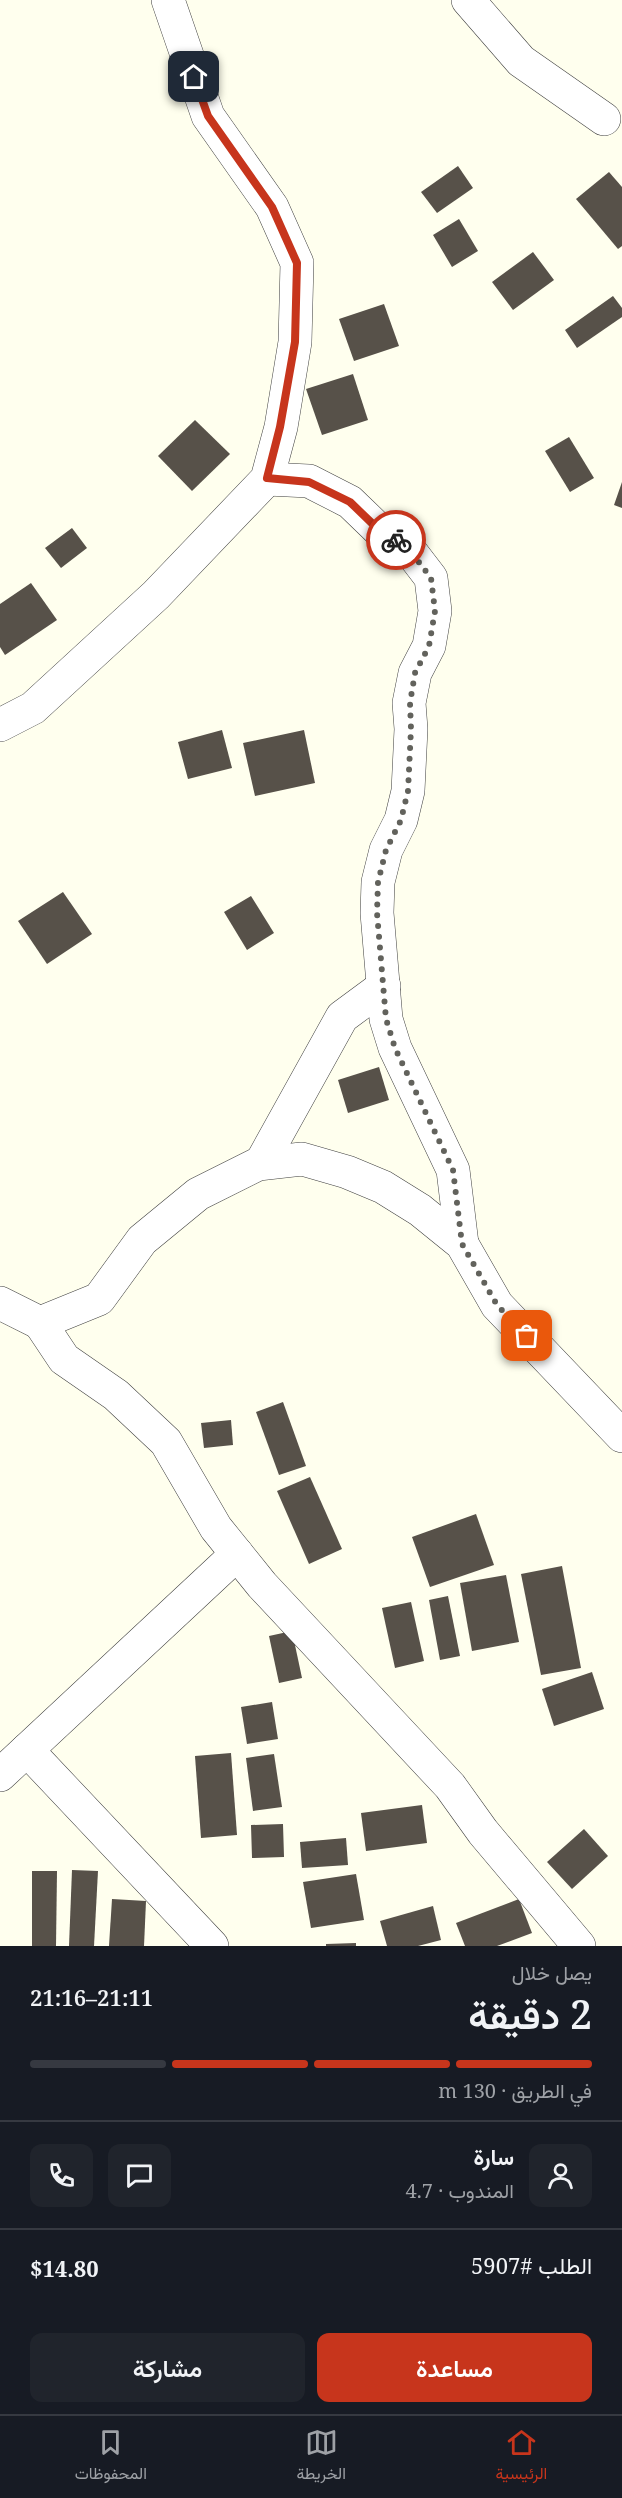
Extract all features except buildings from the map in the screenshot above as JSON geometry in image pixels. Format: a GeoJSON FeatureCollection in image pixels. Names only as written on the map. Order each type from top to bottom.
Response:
{"type":"FeatureCollection","features":[{"type":"Feature","properties":{"kind":"street"},"geometry":{"type":"LineString","coordinates":[[0,725],[33,708],[156,595],[267,478],[280,427],[295,342],[297,263],[272,207],[208,116],[168,0]]}},
{"type":"Feature","properties":{"kind":"street"},"geometry":{"type":"LineString","coordinates":[[468,0],[521,61],[604,119]]}},
{"type":"Feature","properties":{"kind":"street"},"geometry":{"type":"LineString","coordinates":[[267,478],[309,482],[350,502],[379,530],[408,548],[431,578],[435,611],[429,646],[415,673],[410,703],[408,791],[401,820],[386,850],[378,882],[377,913],[386,1019],[395,1048],[453,1170],[462,1244]]}},
{"type":"Feature","properties":{"kind":"street"},"geometry":{"type":"LineString","coordinates":[[261,1164],[342,1017],[384,986]]}},
{"type":"Feature","properties":{"kind":"street"},"geometry":{"type":"LineString","coordinates":[[40,1323],[99,1299],[142,1240],[198,1194],[261,1164],[302,1159],[383,1187],[420,1210],[462,1244],[497,1305],[622,1436]]}},
{"type":"Feature","properties":{"kind":"street"},"geometry":{"type":"LineString","coordinates":[[0,1303],[40,1323],[64,1359],[116,1395],[166,1442],[216,1528],[237,1554],[270,1594],[450,1786],[483,1832],[579,1946]]}},
{"type":"Feature","properties":{"kind":"street"},"geometry":{"type":"LineString","coordinates":[[0,1775],[237,1554]]}},
{"type":"Feature","properties":{"kind":"street"},"geometry":{"type":"LineString","coordinates":[[27,1750],[212,1946]]}},
{"type":"Feature","properties":{"kind":"way so far"},"geometry":{"type":"LineString","coordinates":[[396,540],[408,548],[431,578],[435,611],[429,646],[415,673],[410,703],[408,791],[401,820],[386,850],[378,882],[377,913],[386,1019],[395,1048],[453,1170],[462,1244],[497,1305],[527,1336]]}},
{"type":"Feature","properties":{"kind":"route"},"geometry":{"type":"LineString","coordinates":[[194,77],[208,116],[272,207],[297,263],[295,342],[280,427],[267,478],[309,482],[350,502],[379,530],[396,540]]}}]}
